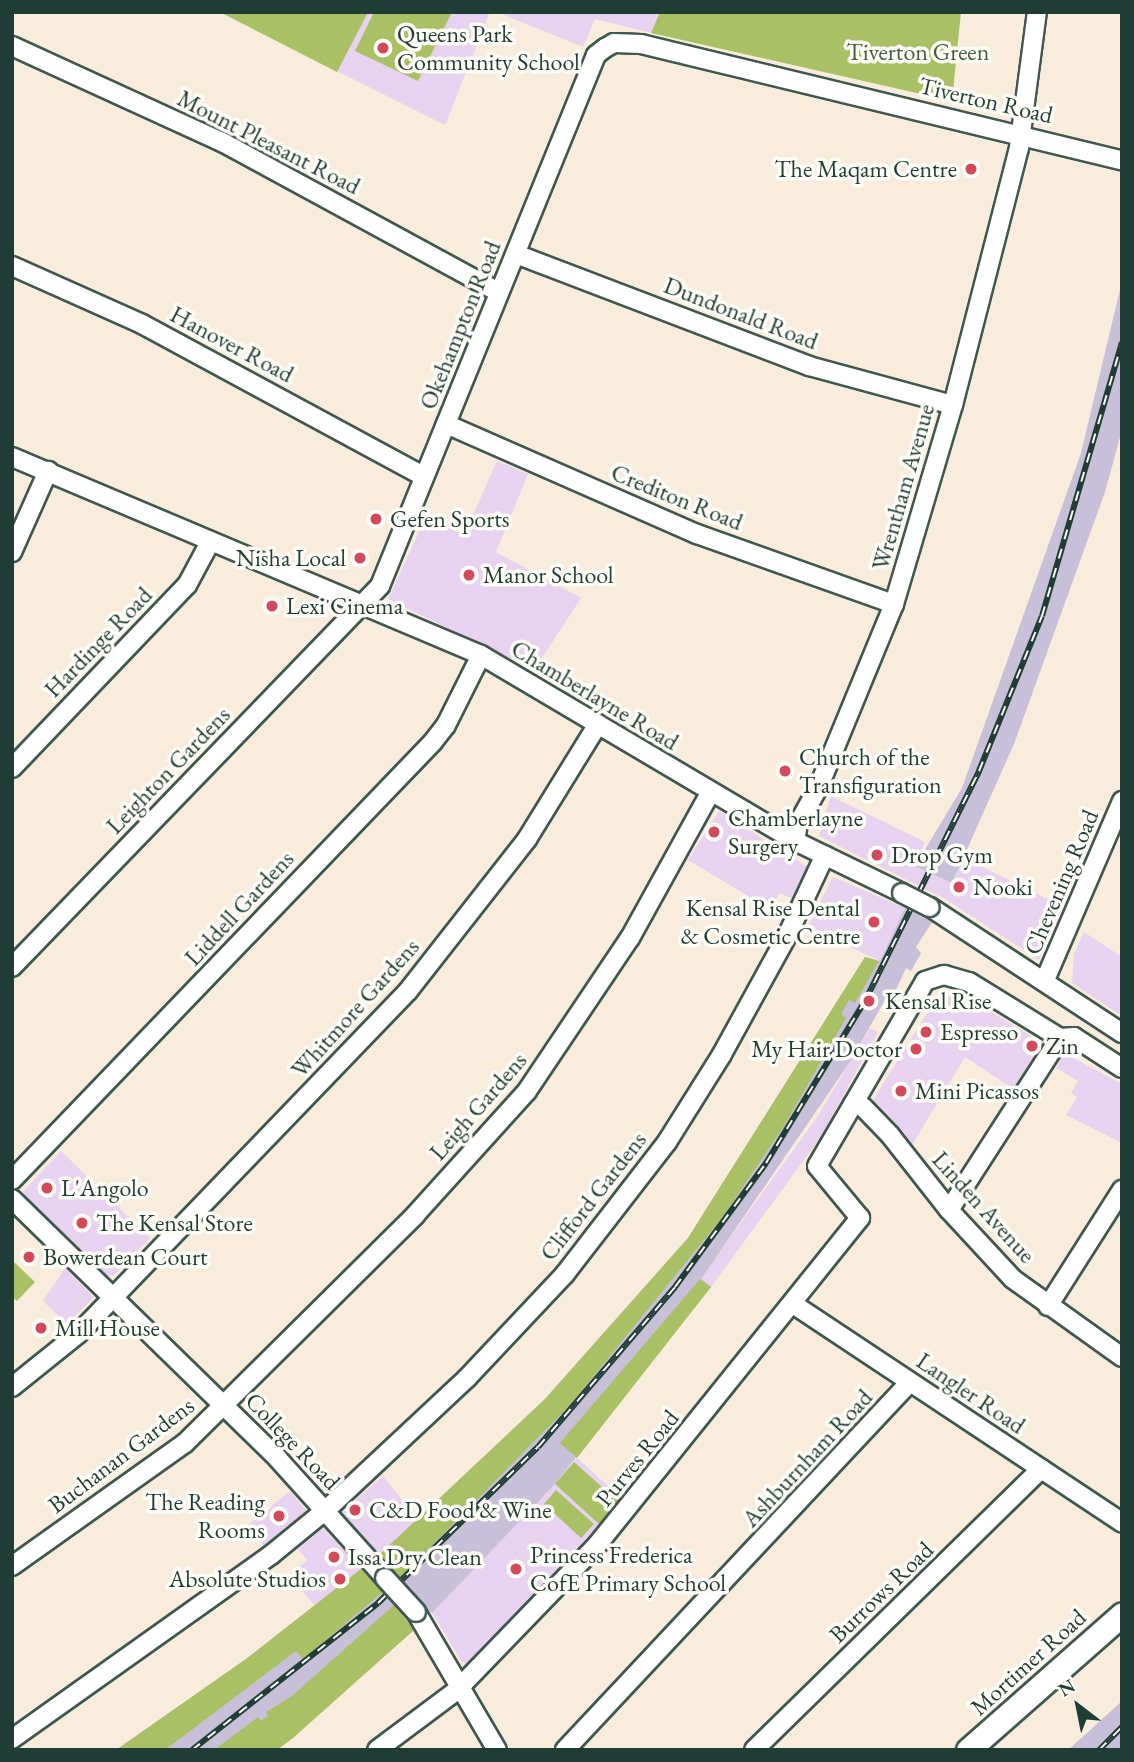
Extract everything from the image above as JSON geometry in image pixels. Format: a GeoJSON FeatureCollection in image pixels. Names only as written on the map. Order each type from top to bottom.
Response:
{"type":"FeatureCollection","features":[{"type":"Feature","properties":{"kind":"main road","name":"Mortimer Road"},"geometry":{"type":"LineString","coordinates":[[968,1750],[1122,1614]]}},
{"type":"Feature","properties":{"kind":"street","name":"Wrentham Avenue"},"geometry":{"type":"LineString","coordinates":[[795,841],[797,824],[819,786],[894,604],[953,405],[992,265],[1022,134],[1037,12]]}},
{"type":"Feature","properties":{"kind":"street","name":"Tiverton Road"},"geometry":{"type":"LineString","coordinates":[[596,55],[614,43],[641,44],[1122,160]]}},
{"type":"Feature","properties":{"kind":"street","name":"Mount Pleasant Road"},"geometry":{"type":"LineString","coordinates":[[12,46],[222,142],[498,292]]}},
{"type":"Feature","properties":{"kind":"street","name":"Okehampton Road"},"geometry":{"type":"LineString","coordinates":[[360,607],[380,586],[596,55]]}},
{"type":"Feature","properties":{"kind":"street","name":"Dundonald Road"},"geometry":{"type":"LineString","coordinates":[[516,254],[809,366],[953,405]]}},
{"type":"Feature","properties":{"kind":"street","name":"Hanover Road"},"geometry":{"type":"LineString","coordinates":[[12,267],[142,324],[423,476]]}},
{"type":"Feature","properties":{"kind":"street","name":"Crediton Road"},"geometry":{"type":"LineString","coordinates":[[446,424],[697,534],[894,604]]}},
{"type":"Feature","properties":{"kind":"street","name":"Chamberlayne Road"},"geometry":{"type":"LineString","coordinates":[[12,457],[209,544],[481,655],[795,841],[938,911],[1122,1033]]}},
{"type":"Feature","properties":{"kind":"street"},"geometry":{"type":"LineString","coordinates":[[12,552],[48,471]]}},
{"type":"Feature","properties":{"kind":"street","name":"Hardinge Road"},"geometry":{"type":"LineString","coordinates":[[12,768],[187,584],[209,544]]}},
{"type":"Feature","properties":{"kind":"street","name":"Leighton Gardens"},"geometry":{"type":"LineString","coordinates":[[12,967],[360,607]]}},
{"type":"Feature","properties":{"kind":"street","name":"Liddell Gardens"},"geometry":{"type":"LineString","coordinates":[[12,1180],[432,743],[446,725],[481,655]]}},
{"type":"Feature","properties":{"kind":"street","name":"Whitmore Gardens"},"geometry":{"type":"LineString","coordinates":[[12,1387],[62,1350],[408,991],[527,839],[598,724]]}},
{"type":"Feature","properties":{"kind":"street","name":"Leigh Gardens"},"geometry":{"type":"LineString","coordinates":[[224,1406],[415,1215],[527,1091],[630,938],[710,793]]}},
{"type":"Feature","properties":{"kind":"street","name":"Chevening Road"},"geometry":{"type":"LineString","coordinates":[[1045,980],[1122,801]]}},
{"type":"Feature","properties":{"kind":"street","name":"Clifford Gardens"},"geometry":{"type":"LineString","coordinates":[[12,1739],[272,1554],[326,1510],[467,1378],[565,1273],[618,1208],[721,1056],[788,936],[825,855]]}},
{"type":"Feature","properties":{"kind":"street"},"geometry":{"type":"LineString","coordinates":[[853,1104],[920,987],[936,976],[954,976],[969,982],[1122,1068]]}},
{"type":"Feature","properties":{"kind":"street"},"geometry":{"type":"LineString","coordinates":[[949,1210],[1067,1038],[1091,1013]]}},
{"type":"Feature","properties":{"kind":"street","name":"Purves Road"},"geometry":{"type":"LineString","coordinates":[[377,1750],[460,1687],[631,1507],[860,1219],[817,1166],[853,1104]]}},
{"type":"Feature","properties":{"kind":"street","name":"Linden Avenue"},"geometry":{"type":"LineString","coordinates":[[853,1104],[863,1107],[890,1135],[949,1210],[1001,1268],[1048,1306],[1122,1357]]}},
{"type":"Feature","properties":{"kind":"street"},"geometry":{"type":"LineString","coordinates":[[1048,1306],[1122,1190]]}},
{"type":"Feature","properties":{"kind":"street","name":"College Road"},"geometry":{"type":"LineString","coordinates":[[12,1199],[224,1406],[326,1510],[416,1612],[497,1750]]}},
{"type":"Feature","properties":{"kind":"street","name":"Langler Road"},"geometry":{"type":"LineString","coordinates":[[793,1304],[1122,1523]]}},
{"type":"Feature","properties":{"kind":"street","name":"Ashburnham Road"},"geometry":{"type":"LineString","coordinates":[[565,1750],[910,1382]]}},
{"type":"Feature","properties":{"kind":"street","name":"Buchanan Gardens"},"geometry":{"type":"LineString","coordinates":[[12,1566],[185,1443],[224,1406]]}},
{"type":"Feature","properties":{"kind":"street","name":"Burrows Road"},"geometry":{"type":"LineString","coordinates":[[754,1750],[1041,1469]]}},
{"type":"Feature","properties":{"kind":"shaded area","name":"Queens Park Community School"},"geometry":{"type":"Polygon","coordinates":[[[219,12],[490,12],[445,125],[219,12]]]}},
{"type":"Feature","properties":{"kind":"shaded area","name":"Queens Park Community School"},"geometry":{"type":"Polygon","coordinates":[[[497,12],[660,12],[651,33],[595,19],[583,47],[497,12]]]}},
{"type":"Feature","properties":{"kind":"shaded area"},"geometry":{"type":"Polygon","coordinates":[[[1122,281],[1122,430],[1105,492],[1014,744],[952,883],[915,866],[962,788],[1081,453],[1122,281]]]}},
{"type":"Feature","properties":{"kind":"shaded area","name":"Manor School"},"geometry":{"type":"Polygon","coordinates":[[[497,461],[528,474],[496,552],[581,598],[534,670],[388,599],[426,517],[464,535],[497,461]]]}},
{"type":"Feature","properties":{"kind":"shaded area"},"geometry":{"type":"Polygon","coordinates":[[[831,796],[925,842],[915,866],[952,882],[964,858],[1062,906],[1039,960],[945,899],[819,836],[831,796]]]}},
{"type":"Feature","properties":{"kind":"shaded area"},"geometry":{"type":"Polygon","coordinates":[[[719,811],[812,870],[796,901],[780,893],[770,909],[688,860],[719,811]]]}},
{"type":"Feature","properties":{"kind":"shaded area"},"geometry":{"type":"Polygon","coordinates":[[[833,877],[905,908],[880,961],[808,927],[833,877]]]}},
{"type":"Feature","properties":{"kind":"shaded area"},"geometry":{"type":"Polygon","coordinates":[[[905,908],[932,922],[916,947],[921,953],[911,971],[906,968],[891,1001],[886,998],[850,1062],[701,1279],[711,1287],[555,1484],[432,1613],[422,1607],[407,1619],[414,1630],[277,1750],[116,1750],[246,1659],[361,1569],[377,1585],[392,1572],[379,1555],[545,1399],[688,1238],[865,957],[880,961],[905,908]]]}},
{"type":"Feature","properties":{"kind":"shaded area"},"geometry":{"type":"Polygon","coordinates":[[[1084,932],[1122,957],[1122,1016],[1072,983],[1074,954],[1084,932]]]}},
{"type":"Feature","properties":{"kind":"shaded area"},"geometry":{"type":"Polygon","coordinates":[[[960,993],[1043,1043],[1013,1089],[965,1057],[912,1145],[873,1100],[934,1002],[960,993]]]}},
{"type":"Feature","properties":{"kind":"shaded area"},"geometry":{"type":"Polygon","coordinates":[[[870,1028],[878,1032],[820,1138],[711,1287],[700,1279],[818,1116],[870,1028]]]}},
{"type":"Feature","properties":{"kind":"shaded area"},"geometry":{"type":"Polygon","coordinates":[[[1064,1053],[1122,1084],[1122,1143],[1066,1115],[1077,1097],[1071,1093],[1078,1081],[1056,1068],[1064,1053]]]}},
{"type":"Feature","properties":{"kind":"shaded area"},"geometry":{"type":"Polygon","coordinates":[[[61,1151],[150,1238],[113,1276],[105,1275],[22,1193],[61,1151]]]}},
{"type":"Feature","properties":{"kind":"shaded area"},"geometry":{"type":"Polygon","coordinates":[[[65,1268],[94,1297],[67,1324],[43,1301],[65,1268]]]}},
{"type":"Feature","properties":{"kind":"shaded area","name":"Princess Frederica CofE Primary School"},"geometry":{"type":"Polygon","coordinates":[[[577,1458],[623,1499],[507,1625],[467,1663],[462,1662],[432,1613],[577,1458]]]}},
{"type":"Feature","properties":{"kind":"shaded area"},"geometry":{"type":"Polygon","coordinates":[[[383,1476],[420,1521],[379,1555],[341,1512],[383,1476]]]}},
{"type":"Feature","properties":{"kind":"shaded area","name":"The Reading Rooms"},"geometry":{"type":"Polygon","coordinates":[[[290,1491],[307,1511],[264,1546],[248,1525],[290,1491]]]}},
{"type":"Feature","properties":{"kind":"shaded area"},"geometry":{"type":"Polygon","coordinates":[[[323,1528],[361,1569],[316,1607],[289,1576],[307,1560],[298,1549],[323,1528]]]}},
{"type":"Feature","properties":{"kind":"shaded area"},"geometry":{"type":"Polygon","coordinates":[[[1122,1701],[1122,1750],[1068,1750],[1088,1732],[1122,1701]]]}},
{"type":"Feature","properties":{"kind":"green space"},"geometry":{"type":"Polygon","coordinates":[[[220,12],[368,12],[337,72],[220,12]]]}},
{"type":"Feature","properties":{"kind":"green space"},"geometry":{"type":"Polygon","coordinates":[[[374,12],[452,12],[418,81],[355,51],[374,12]]]}},
{"type":"Feature","properties":{"kind":"green space","name":"Tiverton Green"},"geometry":{"type":"Polygon","coordinates":[[[660,12],[961,12],[952,101],[651,33],[660,12]]]}},
{"type":"Feature","properties":{"kind":"green space"},"geometry":{"type":"Polygon","coordinates":[[[865,957],[879,961],[855,1003],[849,1000],[841,1014],[846,1018],[784,1126],[722,1218],[571,1404],[399,1579],[379,1555],[545,1399],[688,1238],[865,957]]]}},
{"type":"Feature","properties":{"kind":"green space"},"geometry":{"type":"Polygon","coordinates":[[[12,1260],[35,1282],[17,1301],[12,1297],[12,1260]]]}},
{"type":"Feature","properties":{"kind":"green space"},"geometry":{"type":"Polygon","coordinates":[[[700,1279],[711,1287],[577,1458],[560,1443],[700,1279]]]}},
{"type":"Feature","properties":{"kind":"green space"},"geometry":{"type":"Polygon","coordinates":[[[574,1462],[619,1502],[599,1524],[555,1484],[574,1462]]]}},
{"type":"Feature","properties":{"kind":"green space"},"geometry":{"type":"Polygon","coordinates":[[[556,1490],[594,1524],[581,1538],[544,1504],[556,1490]]]}},
{"type":"Feature","properties":{"kind":"green space"},"geometry":{"type":"Polygon","coordinates":[[[361,1569],[383,1592],[303,1659],[296,1651],[165,1750],[116,1750],[246,1659],[361,1569]]]}},
{"type":"Feature","properties":{"kind":"green space"},"geometry":{"type":"Polygon","coordinates":[[[394,1605],[414,1630],[293,1738],[277,1750],[214,1750],[258,1717],[261,1721],[268,1716],[266,1712],[292,1696],[394,1605]]]}},
{"type":"Feature","properties":{"kind":"railway"},"geometry":{"type":"LineString","coordinates":[[192,1750],[378,1603],[538,1447],[675,1287],[766,1163],[865,1001],[979,771],[1042,616],[1122,342]]}},
{"type":"Feature","properties":{"kind":"railway"},"geometry":{"type":"LineString","coordinates":[[1099,1750],[1122,1727]]}},
{"type":"Feature","properties":{"kind":"place","name":"Queens Park Community School"},"geometry":{"type":"Point","coordinates":[383,48]}},
{"type":"Feature","properties":{"kind":"place","name":"The Maqam Centre"},"geometry":{"type":"Point","coordinates":[971,169]}},
{"type":"Feature","properties":{"kind":"place","name":"Gefen Sports"},"geometry":{"type":"Point","coordinates":[376,519]}},
{"type":"Feature","properties":{"kind":"place","name":"Nisha Local"},"geometry":{"type":"Point","coordinates":[360,558]}},
{"type":"Feature","properties":{"kind":"place","name":"Manor School"},"geometry":{"type":"Point","coordinates":[469,575]}},
{"type":"Feature","properties":{"kind":"place","name":"Lexi Cinema"},"geometry":{"type":"Point","coordinates":[272,606]}},
{"type":"Feature","properties":{"kind":"place","name":"Church of the Transfiguration"},"geometry":{"type":"Point","coordinates":[785,771]}},
{"type":"Feature","properties":{"kind":"place","name":"Chamberlayne Surgery"},"geometry":{"type":"Point","coordinates":[714,832]}},
{"type":"Feature","properties":{"kind":"place","name":"Drop Gym"},"geometry":{"type":"Point","coordinates":[877,855]}},
{"type":"Feature","properties":{"kind":"place","name":"Nooki"},"geometry":{"type":"Point","coordinates":[959,887]}},
{"type":"Feature","properties":{"kind":"place","name":"Kensal Rise Dental & Cosmetic Centre"},"geometry":{"type":"Point","coordinates":[874,922]}},
{"type":"Feature","properties":{"kind":"place","name":"Kensal Rise"},"geometry":{"type":"Point","coordinates":[869,1001]}},
{"type":"Feature","properties":{"kind":"place","name":"Espresso"},"geometry":{"type":"Point","coordinates":[926,1032]}},
{"type":"Feature","properties":{"kind":"place","name":"Zin"},"geometry":{"type":"Point","coordinates":[1032,1046]}},
{"type":"Feature","properties":{"kind":"place","name":"My Hair Doctor"},"geometry":{"type":"Point","coordinates":[916,1049]}},
{"type":"Feature","properties":{"kind":"place","name":"Mini Picassos"},"geometry":{"type":"Point","coordinates":[901,1091]}},
{"type":"Feature","properties":{"kind":"place","name":"L'Angolo"},"geometry":{"type":"Point","coordinates":[47,1188]}},
{"type":"Feature","properties":{"kind":"place","name":"The Kensal Store"},"geometry":{"type":"Point","coordinates":[82,1223]}},
{"type":"Feature","properties":{"kind":"place","name":"Bowerdean Court"},"geometry":{"type":"Point","coordinates":[29,1257]}},
{"type":"Feature","properties":{"kind":"place","name":"Mill House"},"geometry":{"type":"Point","coordinates":[41,1328]}},
{"type":"Feature","properties":{"kind":"place","name":"C&D Food & Wine"},"geometry":{"type":"Point","coordinates":[355,1510]}},
{"type":"Feature","properties":{"kind":"place","name":"The Reading Rooms"},"geometry":{"type":"Point","coordinates":[279,1516]}},
{"type":"Feature","properties":{"kind":"place","name":"Issa Dry Clean"},"geometry":{"type":"Point","coordinates":[334,1557]}},
{"type":"Feature","properties":{"kind":"place","name":"Princess Frederica CofE Primary School"},"geometry":{"type":"Point","coordinates":[516,1569]}},
{"type":"Feature","properties":{"kind":"place","name":"Absolute Studios"},"geometry":{"type":"Point","coordinates":[340,1579]}}]}
